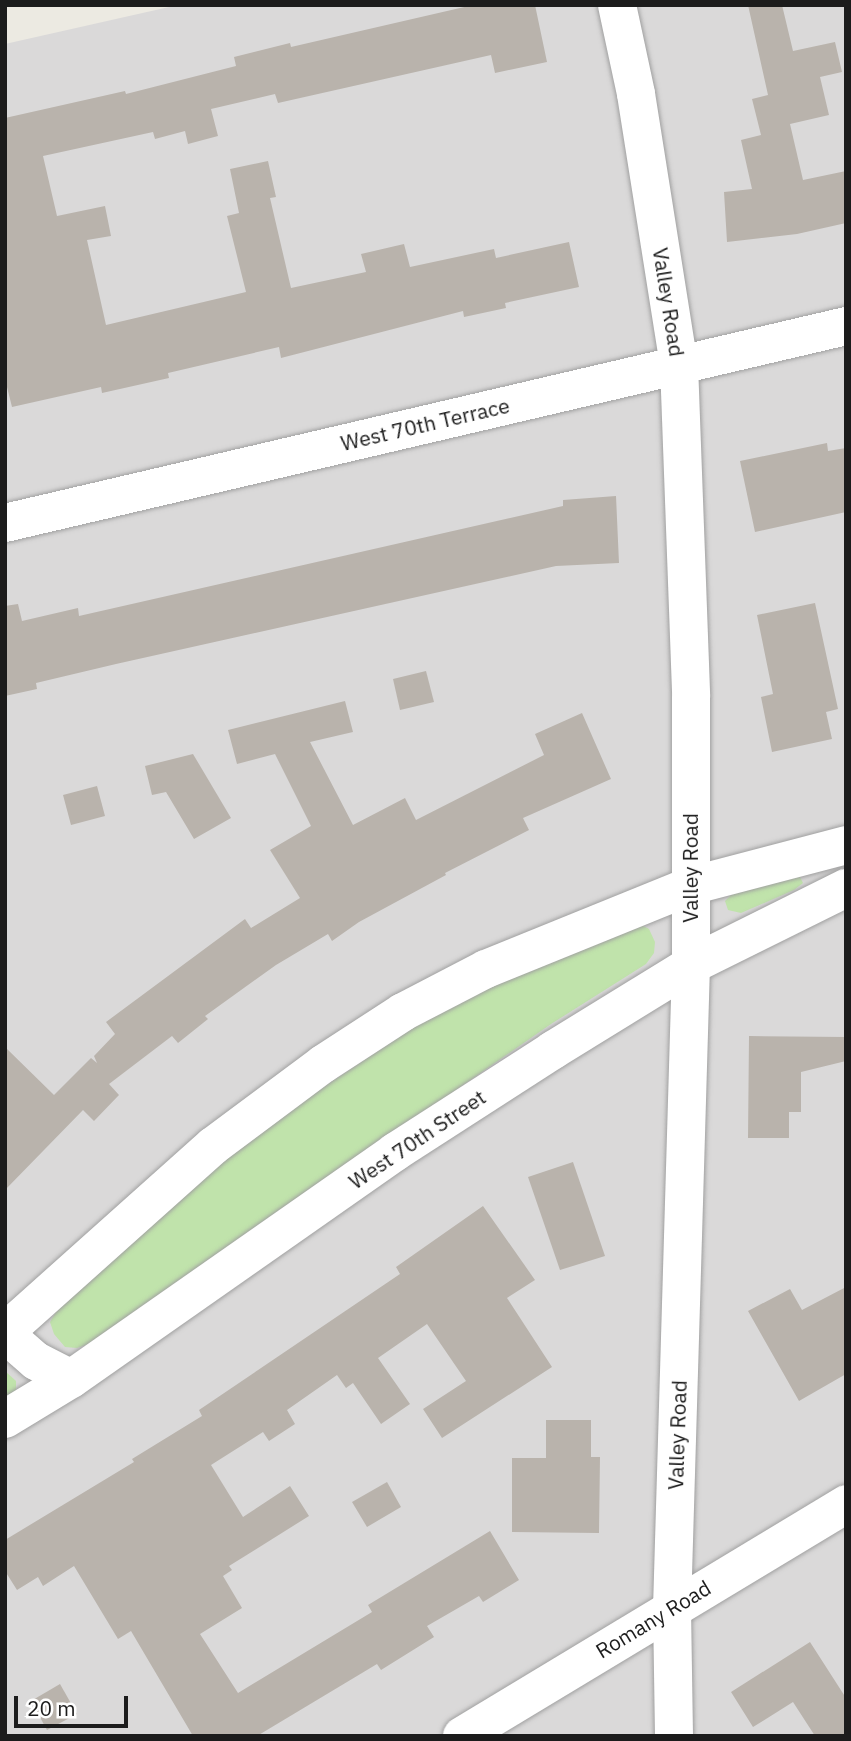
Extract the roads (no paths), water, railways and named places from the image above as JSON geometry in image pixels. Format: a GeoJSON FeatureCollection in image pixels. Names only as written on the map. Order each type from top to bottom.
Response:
{"type":"FeatureCollection","features":[{"type":"Feature","properties":{"kind":"street","name":"Valley Road"},"geometry":{"type":"LineString","coordinates":[[617,5],[636,94],[679,363],[691,697],[691,965],[672,1608],[674,1736]]}},
{"type":"Feature","properties":{"kind":"street","name":"West 70th Terrace"},"geometry":{"type":"LineString","coordinates":[[5,523],[846,326]]}},
{"type":"Feature","properties":{"kind":"street"},"geometry":{"type":"LineString","coordinates":[[71,1378],[36,1361],[5,1333],[213,1146],[323,1064],[380,1027],[486,969],[690,886],[846,845]]}},
{"type":"Feature","properties":{"kind":"street","name":"West 70th Street"},"geometry":{"type":"LineString","coordinates":[[5,1419],[71,1378],[395,1152],[691,965],[846,888]]}},
{"type":"Feature","properties":{"kind":"street","name":"Romany Road"},"geometry":{"type":"LineString","coordinates":[[462,1736],[846,1504]]}}]}
